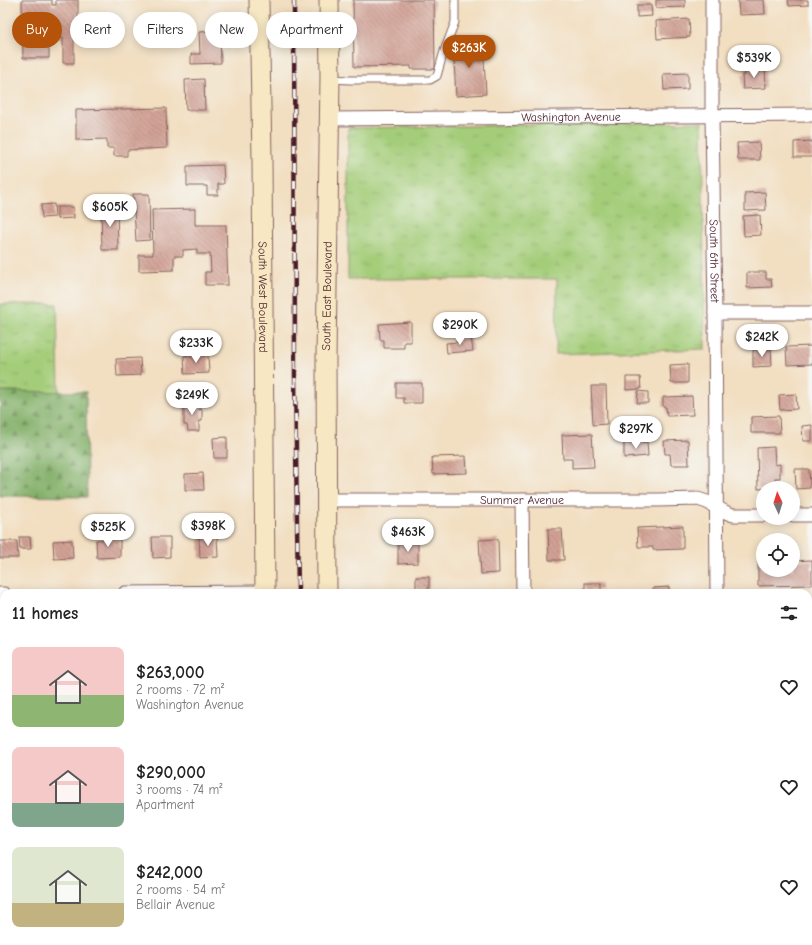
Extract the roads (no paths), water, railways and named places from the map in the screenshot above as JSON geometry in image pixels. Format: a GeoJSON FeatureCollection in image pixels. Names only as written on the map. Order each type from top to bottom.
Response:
{"type":"FeatureCollection","features":[{"type":"Feature","properties":{"kind":"main road","name":"South West Boulevard"},"geometry":{"type":"LineString","coordinates":[[259,0],[262,158],[265,589]]}},
{"type":"Feature","properties":{"kind":"main road","name":"South East Boulevard"},"geometry":{"type":"LineString","coordinates":[[327,589],[326,359],[330,119],[329,0]]}},
{"type":"Feature","properties":{"kind":"street","name":"South 6th Street"},"geometry":{"type":"LineString","coordinates":[[712,0],[717,589]]}},
{"type":"Feature","properties":{"kind":"street","name":"Washington Avenue"},"geometry":{"type":"LineString","coordinates":[[330,119],[812,115]]}},
{"type":"Feature","properties":{"kind":"street"},"geometry":{"type":"LineString","coordinates":[[715,314],[812,314]]}},
{"type":"Feature","properties":{"kind":"street","name":"Summer Avenue"},"geometry":{"type":"LineString","coordinates":[[327,500],[698,499],[733,515],[756,515]]}},
{"type":"Feature","properties":{"kind":"street"},"geometry":{"type":"LineString","coordinates":[[522,500],[523,589]]}},
{"type":"Feature","properties":{"kind":"street"},"geometry":{"type":"LineString","coordinates":[[800,515],[812,515]]}},
{"type":"Feature","properties":{"kind":"lane"},"geometry":{"type":"LineString","coordinates":[[330,79],[430,80],[438,76],[444,51],[455,22],[455,0]]}},
{"type":"Feature","properties":{"kind":"railway"},"geometry":{"type":"LineString","coordinates":[[294,0],[295,376],[298,589]]}}]}
